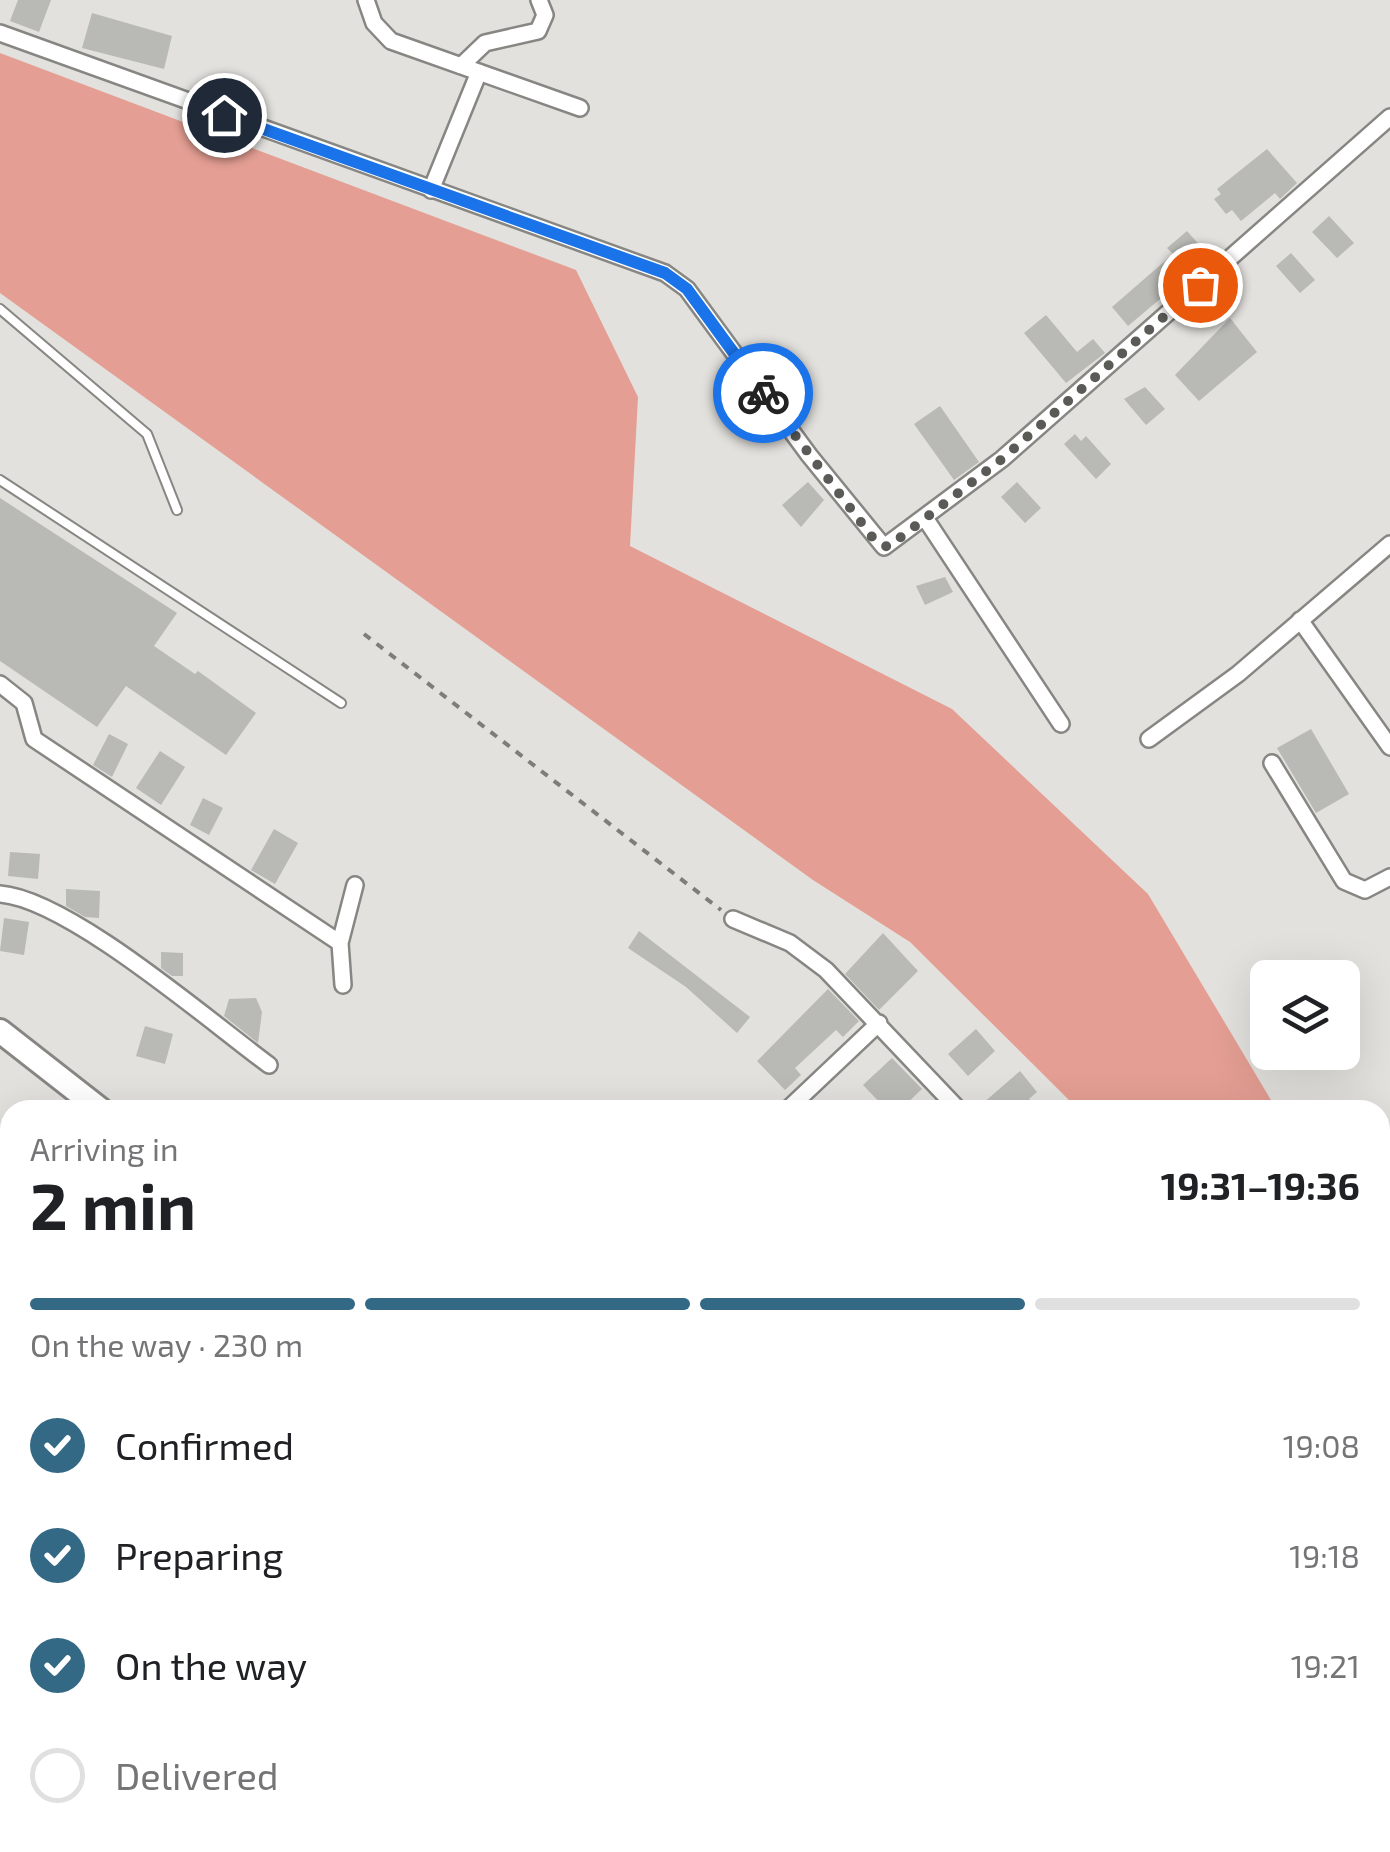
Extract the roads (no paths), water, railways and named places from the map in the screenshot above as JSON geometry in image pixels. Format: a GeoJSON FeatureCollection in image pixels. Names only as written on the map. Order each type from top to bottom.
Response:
{"type":"FeatureCollection","features":[{"type":"Feature","properties":{"kind":"street"},"geometry":{"type":"LineString","coordinates":[[366,0],[374,23],[391,40],[580,108]]}},
{"type":"Feature","properties":{"kind":"street"},"geometry":{"type":"LineString","coordinates":[[461,66],[485,44],[538,31],[546,15],[539,0]]}},
{"type":"Feature","properties":{"kind":"street"},"geometry":{"type":"LineString","coordinates":[[0,33],[647,264],[677,280],[876,542],[888,547],[1057,412],[1390,117]]}},
{"type":"Feature","properties":{"kind":"street"},"geometry":{"type":"LineString","coordinates":[[432,190],[479,72]]}},
{"type":"Feature","properties":{"kind":"street"},"geometry":{"type":"LineString","coordinates":[[925,518],[1061,724]]}},
{"type":"Feature","properties":{"kind":"street"},"geometry":{"type":"LineString","coordinates":[[1149,739],[1390,544]]}},
{"type":"Feature","properties":{"kind":"street"},"geometry":{"type":"LineString","coordinates":[[1300,620],[1390,747]]}},
{"type":"Feature","properties":{"kind":"street"},"geometry":{"type":"LineString","coordinates":[[0,684],[18,695],[28,708],[34,739],[340,943]]}},
{"type":"Feature","properties":{"kind":"street"},"geometry":{"type":"LineString","coordinates":[[1272,763],[1344,881],[1365,890],[1390,877]]}},
{"type":"Feature","properties":{"kind":"street"},"geometry":{"type":"LineString","coordinates":[[342,985],[340,943],[354,885]]}},
{"type":"Feature","properties":{"kind":"street"},"geometry":{"type":"LineString","coordinates":[[0,894],[22,896],[62,914],[269,1065]]}},
{"type":"Feature","properties":{"kind":"street"},"geometry":{"type":"LineString","coordinates":[[733,919],[808,955],[878,1023],[944,1100]]}},
{"type":"Feature","properties":{"kind":"street"},"geometry":{"type":"LineString","coordinates":[[797,1100],[878,1023]]}},
{"type":"Feature","properties":{"kind":"street"},"geometry":{"type":"LineString","coordinates":[[0,1031],[88,1100]]}},
{"type":"Feature","properties":{"kind":"lane"},"geometry":{"type":"LineString","coordinates":[[0,309],[146,434],[177,510]]}},
{"type":"Feature","properties":{"kind":"lane"},"geometry":{"type":"LineString","coordinates":[[0,480],[341,703]]}}]}
